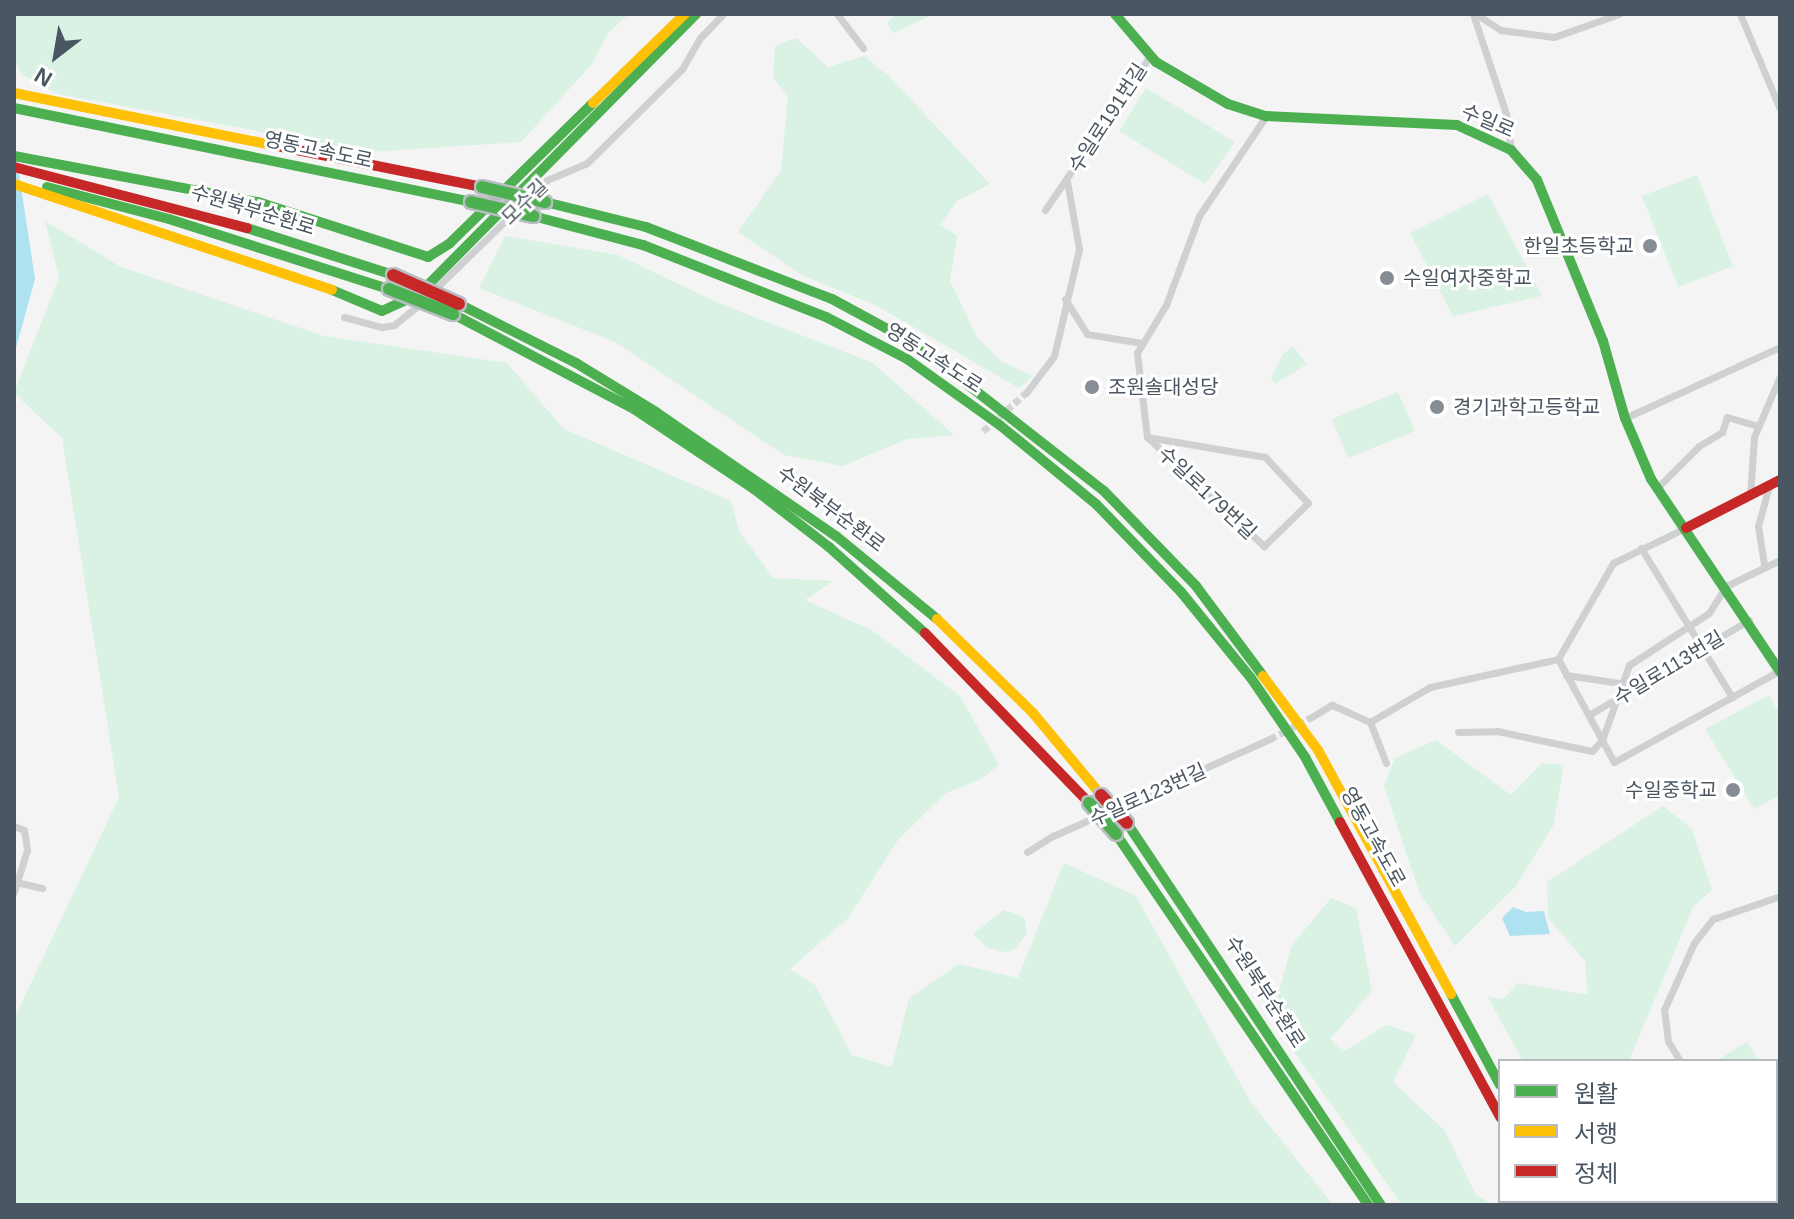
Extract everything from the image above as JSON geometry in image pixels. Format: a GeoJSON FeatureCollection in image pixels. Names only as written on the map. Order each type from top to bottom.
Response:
{"type":"FeatureCollection","features":[{"type":"Feature","properties":{"kind":"main road"},"geometry":{"type":"LineString","coordinates":[[33,176],[258,202],[428,257],[450,243],[685,14]]}},
{"type":"Feature","properties":{"kind":"main road"},"geometry":{"type":"LineString","coordinates":[[14,156],[33,176],[181,242],[305,279],[382,311],[419,294],[696,14]]}},
{"type":"Feature","properties":{"kind":"main road","name":"수일로"},"geometry":{"type":"LineString","coordinates":[[1115,14],[1150,56],[1228,104],[1266,116],[1457,125],[1511,150],[1537,180],[1603,341],[1625,418],[1657,488],[1749,620],[1780,671]]}},
{"type":"Feature","properties":{"kind":"main road","name":"영동고속도로"},"geometry":{"type":"LineString","coordinates":[[14,93],[482,187],[646,227],[832,299],[917,345],[1104,491],[1196,586],[1318,750],[1498,1081]]}},
{"type":"Feature","properties":{"kind":"main road","name":"영동고속도로"},"geometry":{"type":"LineString","coordinates":[[14,108],[471,202],[643,245],[826,317],[907,359],[1001,426],[1096,504],[1181,592],[1251,678],[1305,757],[1498,1113]]}},
{"type":"Feature","properties":{"kind":"main road","name":"수원북부순환로"},"geometry":{"type":"LineString","coordinates":[[14,167],[33,176],[456,309],[576,363],[656,412],[836,536],[960,637],[1018,695],[1127,823],[1381,1205]]}},
{"type":"Feature","properties":{"kind":"main road","name":"수원북부순환로"},"geometry":{"type":"LineString","coordinates":[[14,182],[33,176],[219,219],[393,275],[634,409],[754,489],[829,547],[947,653],[1116,834],[1368,1205]]}},
{"type":"Feature","properties":{"kind":"main road"},"geometry":{"type":"LineString","coordinates":[[1686,528],[1774,483]]}},
{"type":"Feature","properties":{"kind":"street","name":"모수길"},"geometry":{"type":"LineString","coordinates":[[344,317],[382,327],[412,312],[547,180],[587,163],[682,69],[700,38],[723,14]]}},
{"type":"Feature","properties":{"kind":"street"},"geometry":{"type":"LineString","coordinates":[[837,14],[863,48]]}},
{"type":"Feature","properties":{"kind":"street"},"geometry":{"type":"LineString","coordinates":[[1474,14],[1501,30],[1554,37],[1619,14]]}},
{"type":"Feature","properties":{"kind":"street"},"geometry":{"type":"LineString","coordinates":[[1474,14],[1506,114],[1511,150]]}},
{"type":"Feature","properties":{"kind":"street"},"geometry":{"type":"LineString","coordinates":[[1740,14],[1780,109]]}},
{"type":"Feature","properties":{"kind":"street","name":"수일로191번길"},"geometry":{"type":"LineString","coordinates":[[1045,210],[1150,56]]}},
{"type":"Feature","properties":{"kind":"street","name":"수일로179번길"},"geometry":{"type":"LineString","coordinates":[[1147,437],[1265,457],[1308,503],[1264,546],[1147,437],[1137,353],[1166,305],[1199,216],[1266,116]]}},
{"type":"Feature","properties":{"kind":"street","name":"수일로191번길"},"geometry":{"type":"LineString","coordinates":[[1026,393],[1054,356],[1064,297],[1079,249],[1067,181]]}},
{"type":"Feature","properties":{"kind":"street"},"geometry":{"type":"LineString","coordinates":[[1064,297],[1087,334],[1142,343]]}},
{"type":"Feature","properties":{"kind":"street"},"geometry":{"type":"LineString","coordinates":[[1625,418],[1780,347]]}},
{"type":"Feature","properties":{"kind":"street"},"geometry":{"type":"LineString","coordinates":[[1750,496],[1759,426],[1780,376]]}},
{"type":"Feature","properties":{"kind":"street"},"geometry":{"type":"LineString","coordinates":[[1657,488],[1699,446],[1722,432],[1727,417],[1759,426]]}},
{"type":"Feature","properties":{"kind":"street"},"geometry":{"type":"LineString","coordinates":[[1764,564],[1758,526],[1774,483]]}},
{"type":"Feature","properties":{"kind":"street"},"geometry":{"type":"LineString","coordinates":[[1370,722],[1430,687],[1558,659],[1613,563],[1686,528]]}},
{"type":"Feature","properties":{"kind":"street"},"geometry":{"type":"LineString","coordinates":[[1641,548],[1732,697]]}},
{"type":"Feature","properties":{"kind":"street"},"geometry":{"type":"LineString","coordinates":[[1458,732],[1497,731],[1592,751],[1602,740],[1619,683],[1636,659],[1709,613],[1726,586],[1764,564],[1780,560]]}},
{"type":"Feature","properties":{"kind":"street","name":"수일로113번길"},"geometry":{"type":"LineString","coordinates":[[1589,715],[1749,620]]}},
{"type":"Feature","properties":{"kind":"street"},"geometry":{"type":"LineString","coordinates":[[1558,659],[1614,762],[1780,671]]}},
{"type":"Feature","properties":{"kind":"street"},"geometry":{"type":"LineString","coordinates":[[1566,675],[1619,683]]}},
{"type":"Feature","properties":{"kind":"street"},"geometry":{"type":"LineString","coordinates":[[1310,718],[1332,705],[1370,722],[1386,763]]}},
{"type":"Feature","properties":{"kind":"street","name":"수일로123번길"},"geometry":{"type":"LineString","coordinates":[[1027,852],[1053,836],[1270,739]]}},
{"type":"Feature","properties":{"kind":"street"},"geometry":{"type":"LineString","coordinates":[[14,826],[27,836],[14,892]]}},
{"type":"Feature","properties":{"kind":"street"},"geometry":{"type":"LineString","coordinates":[[16,882],[42,888]]}},
{"type":"Feature","properties":{"kind":"street"},"geometry":{"type":"LineString","coordinates":[[1679,1059],[1668,1041],[1664,1010],[1694,943],[1713,919],[1780,896]]}},
{"type":"Feature","properties":{"kind":"green space"},"geometry":{"type":"Polygon","coordinates":[[[14,14],[629,14],[608,33],[592,64],[521,142],[370,152],[58,94],[22,75],[14,58],[14,14]]]}},
{"type":"Feature","properties":{"kind":"green space"},"geometry":{"type":"Polygon","coordinates":[[[896,14],[934,14],[894,33],[887,23],[896,14]]]}},
{"type":"Feature","properties":{"kind":"green space"},"geometry":{"type":"Polygon","coordinates":[[[796,38],[828,67],[864,56],[889,76],[990,184],[957,201],[940,225],[957,236],[950,281],[977,337],[1002,362],[1033,376],[1019,388],[877,306],[802,275],[738,232],[781,170],[788,96],[773,77],[775,46],[796,38]]]}},
{"type":"Feature","properties":{"kind":"green space"},"geometry":{"type":"Polygon","coordinates":[[[1146,88],[1235,142],[1205,184],[1119,131],[1146,88]]]}},
{"type":"Feature","properties":{"kind":"green space"},"geometry":{"type":"Polygon","coordinates":[[[1697,175],[1733,266],[1678,287],[1642,196],[1697,175]]]}},
{"type":"Feature","properties":{"kind":"green space"},"geometry":{"type":"Polygon","coordinates":[[[1488,194],[1542,296],[1453,316],[1410,233],[1488,194]]]}},
{"type":"Feature","properties":{"kind":"green space"},"geometry":{"type":"Polygon","coordinates":[[[45,221],[121,267],[324,336],[507,363],[564,429],[731,501],[739,531],[773,578],[833,581],[805,600],[873,631],[960,696],[999,765],[981,779],[946,793],[898,840],[848,918],[790,969],[815,985],[852,1055],[892,1067],[909,998],[959,964],[1018,978],[1064,863],[1136,896],[1250,1101],[1333,1205],[14,1205],[14,1019],[119,797],[62,438],[14,393],[59,277],[45,221]]]}},
{"type":"Feature","properties":{"kind":"green space"},"geometry":{"type":"Polygon","coordinates":[[[505,236],[618,255],[716,302],[873,363],[954,435],[907,439],[843,466],[784,455],[615,342],[479,288],[505,236]]]}},
{"type":"Feature","properties":{"kind":"green space"},"geometry":{"type":"Polygon","coordinates":[[[1293,346],[1307,364],[1275,384],[1271,379],[1282,355],[1293,346]]]}},
{"type":"Feature","properties":{"kind":"green space"},"geometry":{"type":"Polygon","coordinates":[[[1398,392],[1415,431],[1348,458],[1332,419],[1398,392]]]}},
{"type":"Feature","properties":{"kind":"green space"},"geometry":{"type":"Polygon","coordinates":[[[1769,695],[1780,715],[1780,795],[1754,809],[1705,729],[1769,695]]]}},
{"type":"Feature","properties":{"kind":"green space"},"geometry":{"type":"Polygon","coordinates":[[[1436,740],[1511,795],[1542,763],[1564,765],[1553,826],[1515,887],[1455,946],[1419,892],[1384,786],[1395,758],[1436,740]]]}},
{"type":"Feature","properties":{"kind":"green space"},"geometry":{"type":"Polygon","coordinates":[[[1663,806],[1692,829],[1712,890],[1693,907],[1630,1059],[1522,1059],[1487,996],[1503,999],[1518,983],[1588,995],[1585,961],[1548,918],[1547,882],[1663,806]]]}},
{"type":"Feature","properties":{"kind":"green space"},"geometry":{"type":"Polygon","coordinates":[[[1331,898],[1356,908],[1372,991],[1330,1039],[1343,1052],[1386,1025],[1416,1035],[1393,1082],[1445,1131],[1475,1193],[1491,1205],[1402,1205],[1271,1019],[1292,945],[1331,898]]]}},
{"type":"Feature","properties":{"kind":"green space"},"geometry":{"type":"Polygon","coordinates":[[[1004,910],[1024,917],[1027,933],[1014,950],[1004,952],[988,948],[973,934],[1004,910]]]}},
{"type":"Feature","properties":{"kind":"green space"},"geometry":{"type":"Polygon","coordinates":[[[1747,1042],[1758,1059],[1719,1059],[1747,1042]]]}},
{"type":"Feature","properties":{"kind":"green space"},"geometry":{"type":"Polygon","coordinates":[[[1600,1203],[1670,1203],[1603,1205],[1600,1203]]]}},
{"type":"Feature","properties":{"kind":"water"},"geometry":{"type":"Polygon","coordinates":[[[14,141],[35,279],[14,355],[14,141]]]}},
{"type":"Feature","properties":{"kind":"water"},"geometry":{"type":"Polygon","coordinates":[[[1513,907],[1526,912],[1544,911],[1550,934],[1510,936],[1502,918],[1513,907]]]}},
{"type":"Feature","properties":{"kind":"tunnel"},"geometry":{"type":"LineString","coordinates":[[983,431],[1026,393]]}},
{"type":"Feature","properties":{"kind":"tunnel"},"geometry":{"type":"LineString","coordinates":[[1270,739],[1310,718]]}},
{"type":"Feature","properties":{"kind":"traffic: fast"},"geometry":{"type":"LineString","coordinates":[[332,290],[382,311],[419,294],[696,14]]}},
{"type":"Feature","properties":{"kind":"traffic: fast"},"geometry":{"type":"LineString","coordinates":[[1115,14],[1156,62],[1228,104],[1266,116],[1457,125],[1511,150],[1537,180],[1603,341],[1625,418],[1651,479],[1780,672]]}},
{"type":"Feature","properties":{"kind":"traffic: fast"},"geometry":{"type":"LineString","coordinates":[[14,156],[258,202],[428,257],[450,243],[593,103]]}},
{"type":"Feature","properties":{"kind":"traffic: fast"},"geometry":{"type":"LineString","coordinates":[[14,108],[471,202]]}},
{"type":"Feature","properties":{"kind":"traffic: fast"},"geometry":{"type":"LineString","coordinates":[[47,187],[169,219],[389,289]]}},
{"type":"Feature","properties":{"kind":"traffic: fast"},"geometry":{"type":"LineString","coordinates":[[482,187],[545,202]]}},
{"type":"Feature","properties":{"kind":"traffic: fast"},"geometry":{"type":"LineString","coordinates":[[471,202],[533,216]]}},
{"type":"Feature","properties":{"kind":"traffic: fast"},"geometry":{"type":"LineString","coordinates":[[545,202],[646,227],[832,299],[917,345],[1104,491],[1196,586],[1263,676]]}},
{"type":"Feature","properties":{"kind":"traffic: fast"},"geometry":{"type":"LineString","coordinates":[[533,216],[643,245],[826,317],[907,359],[1001,426],[1096,504],[1181,592],[1251,678],[1305,757],[1340,822]]}},
{"type":"Feature","properties":{"kind":"traffic: fast"},"geometry":{"type":"LineString","coordinates":[[247,228],[393,275]]}},
{"type":"Feature","properties":{"kind":"traffic: fast"},"geometry":{"type":"LineString","coordinates":[[389,289],[453,314]]}},
{"type":"Feature","properties":{"kind":"traffic: fast"},"geometry":{"type":"LineString","coordinates":[[459,304],[576,363],[656,412],[836,536],[937,619]]}},
{"type":"Feature","properties":{"kind":"traffic: fast"},"geometry":{"type":"LineString","coordinates":[[453,314],[634,409],[754,489],[829,547],[925,633]]}},
{"type":"Feature","properties":{"kind":"traffic: fast"},"geometry":{"type":"LineString","coordinates":[[1089,803],[1116,834]]}},
{"type":"Feature","properties":{"kind":"traffic: fast"},"geometry":{"type":"LineString","coordinates":[[1127,823],[1381,1205]]}},
{"type":"Feature","properties":{"kind":"traffic: fast"},"geometry":{"type":"LineString","coordinates":[[1116,834],[1368,1205]]}},
{"type":"Feature","properties":{"kind":"traffic: fast"},"geometry":{"type":"LineString","coordinates":[[1451,994],[1498,1081]]}},
{"type":"Feature","properties":{"kind":"traffic: slow"},"geometry":{"type":"LineString","coordinates":[[593,103],[685,14]]}},
{"type":"Feature","properties":{"kind":"traffic: slow"},"geometry":{"type":"LineString","coordinates":[[14,93],[282,147]]}},
{"type":"Feature","properties":{"kind":"traffic: slow"},"geometry":{"type":"LineString","coordinates":[[14,184],[332,290]]}},
{"type":"Feature","properties":{"kind":"traffic: slow"},"geometry":{"type":"LineString","coordinates":[[937,619],[1033,713],[1101,795]]}},
{"type":"Feature","properties":{"kind":"traffic: slow"},"geometry":{"type":"LineString","coordinates":[[1263,676],[1318,750],[1451,994]]}},
{"type":"Feature","properties":{"kind":"traffic: jam"},"geometry":{"type":"LineString","coordinates":[[282,147],[482,187]]}},
{"type":"Feature","properties":{"kind":"traffic: jam"},"geometry":{"type":"LineString","coordinates":[[14,167],[247,228]]}},
{"type":"Feature","properties":{"kind":"traffic: jam"},"geometry":{"type":"LineString","coordinates":[[393,275],[459,304]]}},
{"type":"Feature","properties":{"kind":"traffic: jam"},"geometry":{"type":"LineString","coordinates":[[1686,528],[1780,480]]}},
{"type":"Feature","properties":{"kind":"traffic: jam"},"geometry":{"type":"LineString","coordinates":[[925,633],[1089,803]]}},
{"type":"Feature","properties":{"kind":"traffic: jam"},"geometry":{"type":"LineString","coordinates":[[1101,795],[1127,823]]}},
{"type":"Feature","properties":{"kind":"traffic: jam"},"geometry":{"type":"LineString","coordinates":[[1340,822],[1498,1113]]}},
{"type":"Feature","properties":{"kind":"place","name":"한일초등학교"},"geometry":{"type":"Point","coordinates":[1650,246]}},
{"type":"Feature","properties":{"kind":"place","name":"수일여자중학교"},"geometry":{"type":"Point","coordinates":[1387,278]}},
{"type":"Feature","properties":{"kind":"place","name":"조원솔대성당"},"geometry":{"type":"Point","coordinates":[1092,387]}},
{"type":"Feature","properties":{"kind":"place","name":"경기과학고등학교"},"geometry":{"type":"Point","coordinates":[1437,407]}},
{"type":"Feature","properties":{"kind":"place","name":"수일중학교"},"geometry":{"type":"Point","coordinates":[1733,790]}}]}
